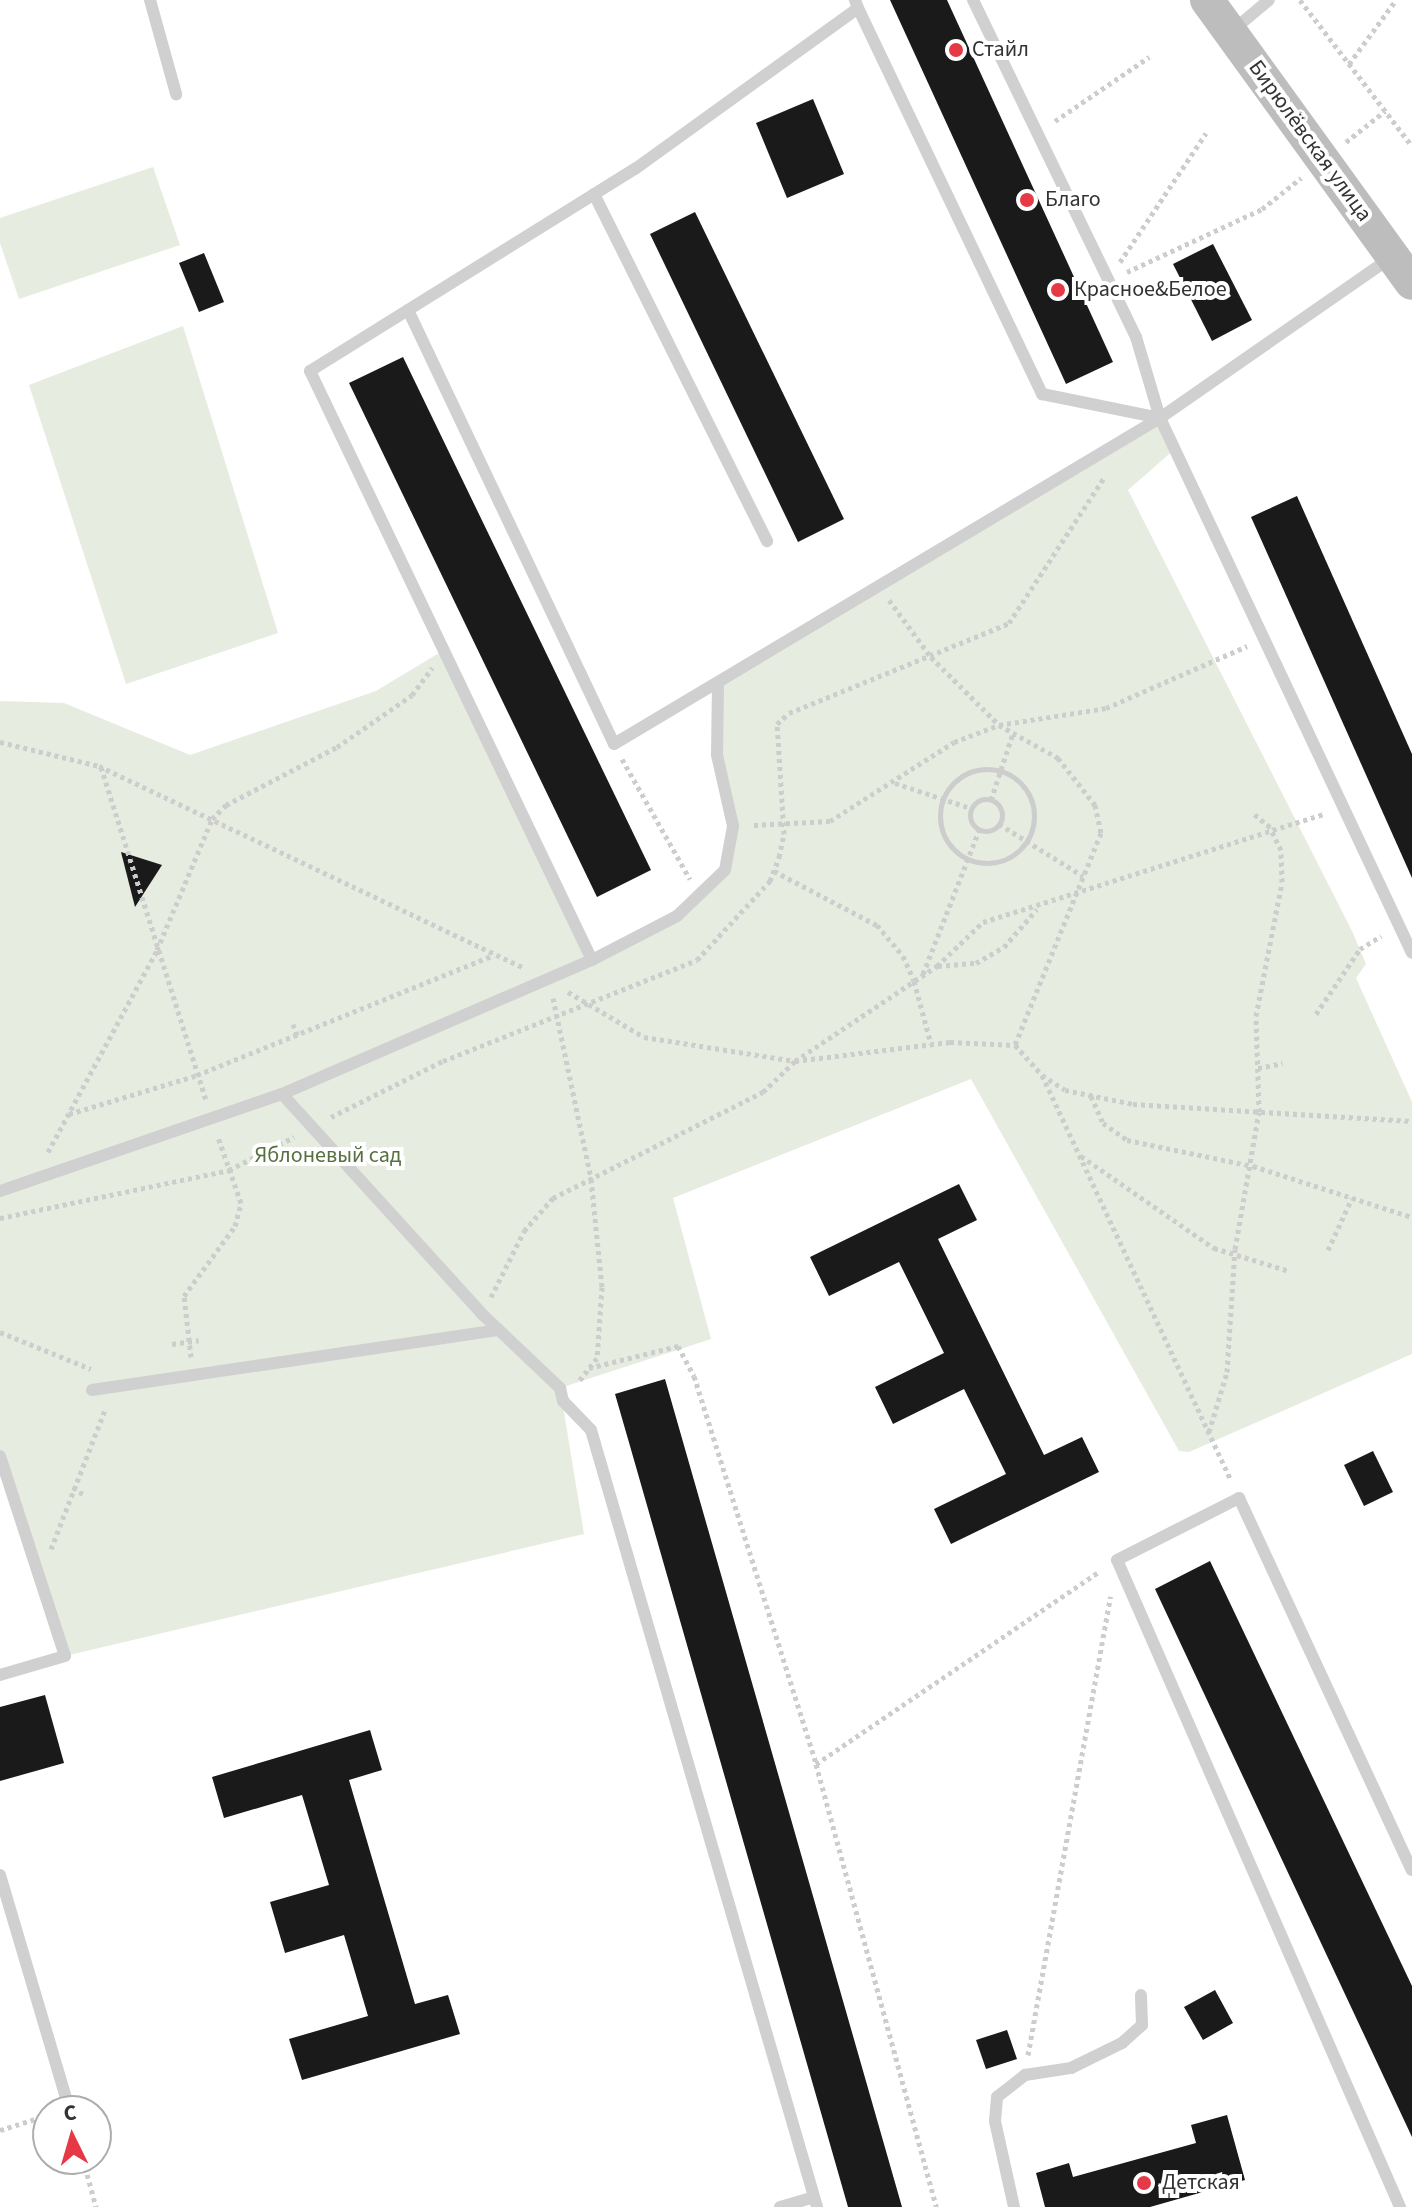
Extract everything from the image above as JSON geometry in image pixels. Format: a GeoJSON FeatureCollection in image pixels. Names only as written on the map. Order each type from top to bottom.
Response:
{"type":"FeatureCollection","features":[{"type":"Feature","properties":{"kind":"street","name":"Бирюлёвская улица"},"geometry":{"type":"LineString","coordinates":[[1207,0],[1402,269]]}},
{"type":"Feature","properties":{"kind":"lane"},"geometry":{"type":"LineString","coordinates":[[150,0],[176,94]]}},
{"type":"Feature","properties":{"kind":"lane"},"geometry":{"type":"LineString","coordinates":[[973,0],[1136,337],[1160,418],[1412,953]]}},
{"type":"Feature","properties":{"kind":"lane"},"geometry":{"type":"LineString","coordinates":[[1231,32],[1269,0]]}},
{"type":"Feature","properties":{"kind":"lane"},"geometry":{"type":"LineString","coordinates":[[592,960],[310,371],[594,194],[856,4],[1042,394],[1160,418]]}},
{"type":"Feature","properties":{"kind":"lane"},"geometry":{"type":"LineString","coordinates":[[594,194],[767,541]]}},
{"type":"Feature","properties":{"kind":"lane"},"geometry":{"type":"LineString","coordinates":[[408,310],[614,744],[1160,418],[1402,269]]}},
{"type":"Feature","properties":{"kind":"lane"},"geometry":{"type":"LineString","coordinates":[[0,1191],[282,1094],[592,960],[677,916],[702,897],[725,870],[733,826],[717,755],[718,683]]}},
{"type":"Feature","properties":{"kind":"lane"},"geometry":{"type":"LineString","coordinates":[[282,1094],[310,1129],[482,1314],[560,1388],[563,1401],[591,1430],[815,2202],[780,2207]]}},
{"type":"Feature","properties":{"kind":"lane"},"geometry":{"type":"LineString","coordinates":[[92,1390],[498,1330]]}},
{"type":"Feature","properties":{"kind":"lane"},"geometry":{"type":"LineString","coordinates":[[0,1456],[65,1656],[0,1675]]}},
{"type":"Feature","properties":{"kind":"lane"},"geometry":{"type":"LineString","coordinates":[[1400,2207],[1117,1560],[1239,1498],[1412,1870]]}},
{"type":"Feature","properties":{"kind":"lane"},"geometry":{"type":"LineString","coordinates":[[0,1875],[65,2095]]}},
{"type":"Feature","properties":{"kind":"lane"},"geometry":{"type":"LineString","coordinates":[[1014,2207],[995,2121],[997,2097],[1025,2075],[1071,2068],[1122,2043],[1142,2025],[1141,1995]]}},
{"type":"Feature","properties":{"kind":"path"},"geometry":{"type":"LineString","coordinates":[[1300,0],[1412,146]]}},
{"type":"Feature","properties":{"kind":"path"},"geometry":{"type":"LineString","coordinates":[[1349,64],[1396,0]]}},
{"type":"Feature","properties":{"kind":"path"},"geometry":{"type":"LineString","coordinates":[[1037,133],[1149,57]]}},
{"type":"Feature","properties":{"kind":"path"},"geometry":{"type":"LineString","coordinates":[[1109,280],[1262,209],[1385,111]]}},
{"type":"Feature","properties":{"kind":"path"},"geometry":{"type":"LineString","coordinates":[[1109,280],[1206,133]]}},
{"type":"Feature","properties":{"kind":"path"},"geometry":{"type":"LineString","coordinates":[[0,1218],[229,1170],[443,1061],[697,960],[739,919],[774,871],[783,824],[777,724],[789,713],[1009,623],[1111,467]]}},
{"type":"Feature","properties":{"kind":"path"},"geometry":{"type":"LineString","coordinates":[[879,586],[931,657],[999,725],[1058,758],[1095,805],[1101,833],[1071,896],[1015,1045]]}},
{"type":"Feature","properties":{"kind":"path"},"geometry":{"type":"LineString","coordinates":[[733,826],[830,821],[954,742],[999,725],[1106,708],[1264,638]]}},
{"type":"Feature","properties":{"kind":"path"},"geometry":{"type":"LineString","coordinates":[[34,1177],[157,950],[212,819],[226,805],[337,747],[412,695],[444,650]]}},
{"type":"Feature","properties":{"kind":"path"},"geometry":{"type":"LineString","coordinates":[[991,800],[1013,733]]}},
{"type":"Feature","properties":{"kind":"path"},"geometry":{"type":"LineString","coordinates":[[0,742],[100,767],[547,978],[644,1037],[795,1061],[931,1044],[1015,1045],[1042,1075],[1065,1090],[1133,1104],[1412,1121]]}},
{"type":"Feature","properties":{"kind":"path"},"geometry":{"type":"LineString","coordinates":[[614,744],[666,845],[702,897]]}},
{"type":"Feature","properties":{"kind":"path"},"geometry":{"type":"LineString","coordinates":[[100,767],[197,1075],[241,1203],[235,1226],[184,1296],[194,1375]]}},
{"type":"Feature","properties":{"kind":"path"},"geometry":{"type":"LineString","coordinates":[[972,771],[1001,771],[1014,778],[1030,800],[1033,827],[1028,842],[1008,858],[969,859],[951,848],[943,832],[943,797],[972,771]]}},
{"type":"Feature","properties":{"kind":"path"},"geometry":{"type":"LineString","coordinates":[[894,783],[970,808],[991,800]]}},
{"type":"Feature","properties":{"kind":"path"},"geometry":{"type":"LineString","coordinates":[[991,800],[1002,811],[999,824]]}},
{"type":"Feature","properties":{"kind":"path"},"geometry":{"type":"LineString","coordinates":[[482,1314],[524,1231],[553,1198],[763,1092],[795,1061],[937,966],[983,922],[1038,908],[1343,807]]}},
{"type":"Feature","properties":{"kind":"path"},"geometry":{"type":"LineString","coordinates":[[922,976],[979,830],[970,808]]}},
{"type":"Feature","properties":{"kind":"path"},"geometry":{"type":"LineString","coordinates":[[1209,1432],[1227,1372],[1235,1257],[1253,1166],[1259,1112],[1256,1016],[1282,882],[1281,850],[1272,831],[1253,813]]}},
{"type":"Feature","properties":{"kind":"path"},"geometry":{"type":"LineString","coordinates":[[979,830],[999,824],[1083,876]]}},
{"type":"Feature","properties":{"kind":"path"},"geometry":{"type":"LineString","coordinates":[[774,871],[877,925],[903,956],[914,981],[931,1044]]}},
{"type":"Feature","properties":{"kind":"path"},"geometry":{"type":"LineString","coordinates":[[937,966],[976,963],[1004,947],[1038,908]]}},
{"type":"Feature","properties":{"kind":"path"},"geometry":{"type":"LineString","coordinates":[[1316,1014],[1360,949],[1399,925]]}},
{"type":"Feature","properties":{"kind":"path"},"geometry":{"type":"LineString","coordinates":[[68,1114],[197,1075],[495,954]]}},
{"type":"Feature","properties":{"kind":"path"},"geometry":{"type":"LineString","coordinates":[[547,978],[591,1179],[602,1287],[597,1358],[563,1401]]}},
{"type":"Feature","properties":{"kind":"path"},"geometry":{"type":"LineString","coordinates":[[853,1013],[853,1022]]}},
{"type":"Feature","properties":{"kind":"path"},"geometry":{"type":"LineString","coordinates":[[293,1024],[297,1035]]}},
{"type":"Feature","properties":{"kind":"path"},"geometry":{"type":"LineString","coordinates":[[1258,1068],[1283,1063]]}},
{"type":"Feature","properties":{"kind":"path"},"geometry":{"type":"LineString","coordinates":[[1042,1075],[1239,1498]]}},
{"type":"Feature","properties":{"kind":"path"},"geometry":{"type":"LineString","coordinates":[[1091,1095],[1103,1123],[1127,1140],[1253,1166],[1412,1217]]}},
{"type":"Feature","properties":{"kind":"path"},"geometry":{"type":"LineString","coordinates":[[1080,1155],[1235,1257],[1289,1271]]}},
{"type":"Feature","properties":{"kind":"path"},"geometry":{"type":"LineString","coordinates":[[1328,1250],[1352,1198]]}},
{"type":"Feature","properties":{"kind":"path"},"geometry":{"type":"LineString","coordinates":[[0,1332],[130,1385]]}},
{"type":"Feature","properties":{"kind":"path"},"geometry":{"type":"LineString","coordinates":[[172,1344],[199,1340]]}},
{"type":"Feature","properties":{"kind":"path"},"geometry":{"type":"LineString","coordinates":[[589,1368],[678,1346],[698,1385],[816,1764],[936,2207]]}},
{"type":"Feature","properties":{"kind":"path"},"geometry":{"type":"LineString","coordinates":[[40,1581],[73,1487],[115,1387]]}},
{"type":"Feature","properties":{"kind":"path"},"geometry":{"type":"LineString","coordinates":[[73,1487],[84,1495]]}},
{"type":"Feature","properties":{"kind":"path"},"geometry":{"type":"LineString","coordinates":[[816,1764],[1117,1560]]}},
{"type":"Feature","properties":{"kind":"path"},"geometry":{"type":"LineString","coordinates":[[1025,2075],[1117,1560]]}},
{"type":"Feature","properties":{"kind":"path"},"geometry":{"type":"LineString","coordinates":[[0,2130],[32,2120]]}},
{"type":"Feature","properties":{"kind":"path"},"geometry":{"type":"LineString","coordinates":[[87,2175],[96,2207]]}},
{"type":"Feature","properties":{"kind":"green space"},"geometry":{"type":"Polygon","coordinates":[[[153,167],[180,245],[19,299],[0,243],[0,218],[153,167]]]}},
{"type":"Feature","properties":{"kind":"green space"},"geometry":{"type":"Polygon","coordinates":[[[183,326],[278,633],[126,684],[29,385],[183,326]]]}},
{"type":"Feature","properties":{"kind":"green space","name":"Яблоневый сад"},"geometry":{"type":"Polygon","coordinates":[[[1160,418],[1175,449],[1128,490],[1352,931],[1366,964],[1356,978],[1412,1102],[1412,1354],[1189,1452],[1179,1451],[971,1079],[673,1198],[711,1339],[560,1388],[584,1534],[65,1656],[0,1460],[0,701],[64,703],[190,755],[376,691],[444,650],[592,959],[677,916],[725,870],[733,826],[717,755],[718,683],[1160,418]]]}},
{"type":"Feature","properties":{"kind":"building"},"geometry":{"type":"Polygon","coordinates":[[[890,0],[947,0],[1113,362],[1066,384],[890,0]]]}},
{"type":"Feature","properties":{"kind":"building"},"geometry":{"type":"Polygon","coordinates":[[[813,99],[844,174],[787,198],[756,123],[813,99]]]}},
{"type":"Feature","properties":{"kind":"building"},"geometry":{"type":"Polygon","coordinates":[[[695,212],[844,519],[798,542],[650,234],[695,212]]]}},
{"type":"Feature","properties":{"kind":"building"},"geometry":{"type":"Polygon","coordinates":[[[1213,244],[1252,320],[1212,341],[1173,264],[1213,244]]]}},
{"type":"Feature","properties":{"kind":"building"},"geometry":{"type":"Polygon","coordinates":[[[204,253],[224,302],[199,312],[179,263],[204,253]]]}},
{"type":"Feature","properties":{"kind":"building"},"geometry":{"type":"Polygon","coordinates":[[[403,357],[651,870],[597,897],[349,383],[403,357]]]}},
{"type":"Feature","properties":{"kind":"building"},"geometry":{"type":"Polygon","coordinates":[[[1297,496],[1412,754],[1412,878],[1251,517],[1297,496]]]}},
{"type":"Feature","properties":{"kind":"building"},"geometry":{"type":"Polygon","coordinates":[[[121,852],[162,865],[135,907],[121,852]]]}},
{"type":"Feature","properties":{"kind":"building"},"geometry":{"type":"Polygon","coordinates":[[[959,1184],[977,1220],[938,1239],[1044,1455],[1082,1437],[1099,1472],[951,1544],[934,1509],[1006,1474],[964,1389],[893,1424],[875,1387],[944,1353],[899,1262],[829,1296],[810,1257],[959,1184]]]}},
{"type":"Feature","properties":{"kind":"building"},"geometry":{"type":"Polygon","coordinates":[[[665,1379],[902,2207],[848,2207],[615,1394],[665,1379]]]}},
{"type":"Feature","properties":{"kind":"building"},"geometry":{"type":"Polygon","coordinates":[[[1373,1451],[1393,1492],[1364,1506],[1344,1465],[1373,1451]]]}},
{"type":"Feature","properties":{"kind":"building"},"geometry":{"type":"Polygon","coordinates":[[[1210,1561],[1412,1986],[1412,2137],[1155,1589],[1210,1561]]]}},
{"type":"Feature","properties":{"kind":"building"},"geometry":{"type":"Polygon","coordinates":[[[45,1695],[64,1763],[0,1781],[0,1707],[45,1695]]]}},
{"type":"Feature","properties":{"kind":"building"},"geometry":{"type":"Polygon","coordinates":[[[370,1730],[382,1770],[349,1780],[415,2004],[448,1995],[460,2034],[302,2080],[289,2039],[368,2016],[344,1935],[285,1953],[270,1902],[329,1885],[302,1795],[224,1818],[212,1777],[370,1730]]]}},
{"type":"Feature","properties":{"kind":"building"},"geometry":{"type":"Polygon","coordinates":[[[1215,1990],[1233,2023],[1203,2040],[1184,2007],[1215,1990]]]}},
{"type":"Feature","properties":{"kind":"building"},"geometry":{"type":"Polygon","coordinates":[[[1007,2030],[1017,2059],[986,2069],[976,2040],[1007,2030]]]}},
{"type":"Feature","properties":{"kind":"building"},"geometry":{"type":"Polygon","coordinates":[[[1227,2115],[1245,2180],[1150,2207],[1045,2207],[1036,2173],[1069,2163],[1073,2177],[1196,2143],[1191,2125],[1227,2115]]]}},
{"type":"Feature","properties":{"kind":"place","name":"Стайл"},"geometry":{"type":"Point","coordinates":[956,50]}},
{"type":"Feature","properties":{"kind":"place","name":"Благо"},"geometry":{"type":"Point","coordinates":[1027,200]}},
{"type":"Feature","properties":{"kind":"place","name":"Красное&Белое"},"geometry":{"type":"Point","coordinates":[1058,290]}},
{"type":"Feature","properties":{"kind":"place","name":"Детская"},"geometry":{"type":"Point","coordinates":[1144,2183]}}]}
